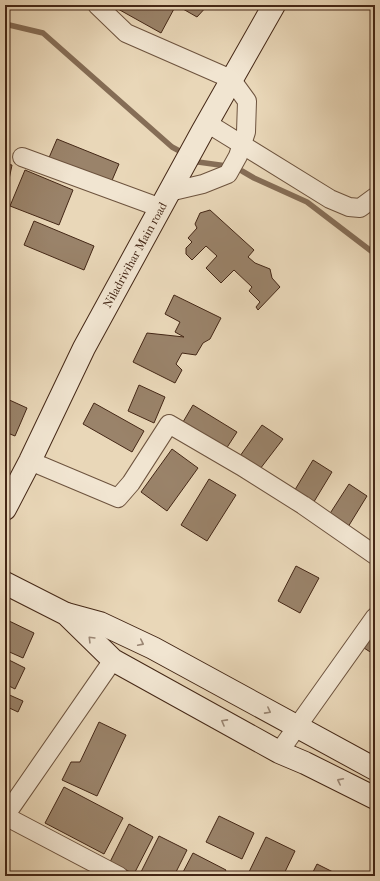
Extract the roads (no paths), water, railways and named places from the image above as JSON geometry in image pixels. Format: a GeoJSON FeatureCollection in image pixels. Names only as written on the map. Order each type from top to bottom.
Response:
{"type":"FeatureCollection","features":[{"type":"Feature","properties":{"kind":"street","name":"Niladrivihar Main road"},"geometry":{"type":"LineString","coordinates":[[5,509],[30,461],[84,348],[231,79],[274,5]]}},
{"type":"Feature","properties":{"kind":"street"},"geometry":{"type":"LineString","coordinates":[[22,157],[165,200],[228,174],[238,156],[246,132],[247,101],[231,79],[126,33],[104,8]]}},
{"type":"Feature","properties":{"kind":"street"},"geometry":{"type":"LineString","coordinates":[[204,128],[242,145],[330,199],[348,207],[360,208],[375,197]]}},
{"type":"Feature","properties":{"kind":"street"},"geometry":{"type":"LineString","coordinates":[[30,461],[118,498],[131,484],[169,424],[241,466],[296,501],[375,555]]}},
{"type":"Feature","properties":{"kind":"street"},"geometry":{"type":"LineString","coordinates":[[5,583],[66,614],[100,623],[153,648],[375,769]]}},
{"type":"Feature","properties":{"kind":"street"},"geometry":{"type":"LineString","coordinates":[[66,614],[113,660],[279,752],[305,763],[375,798]]}},
{"type":"Feature","properties":{"kind":"street"},"geometry":{"type":"LineString","coordinates":[[279,752],[375,617]]}},
{"type":"Feature","properties":{"kind":"street"},"geometry":{"type":"LineString","coordinates":[[113,660],[5,816],[119,876]]}},
{"type":"Feature","properties":{"kind":"waterway"},"geometry":{"type":"LineString","coordinates":[[5,24],[43,33],[172,147],[185,154]]}},
{"type":"Feature","properties":{"kind":"waterway"},"geometry":{"type":"LineString","coordinates":[[192,159],[198,162],[227,166],[242,171],[307,202],[375,254]]}}]}
